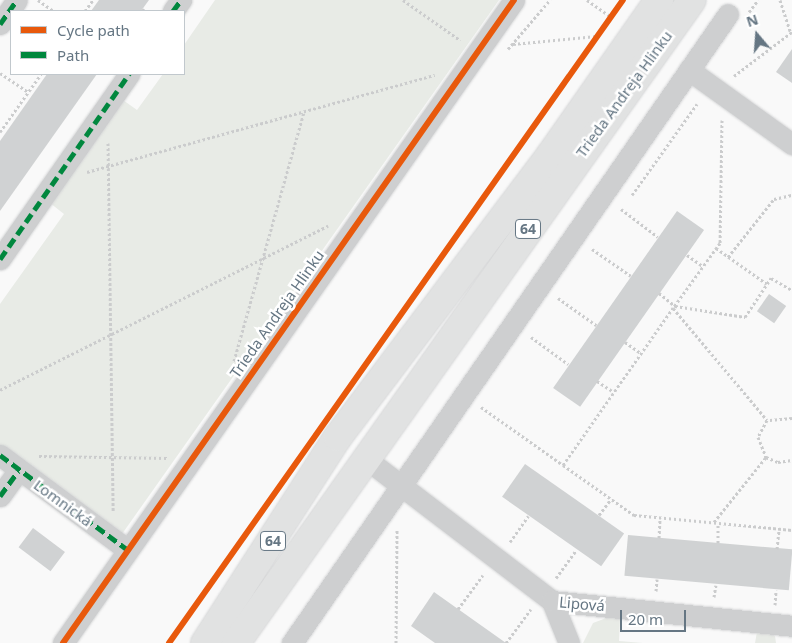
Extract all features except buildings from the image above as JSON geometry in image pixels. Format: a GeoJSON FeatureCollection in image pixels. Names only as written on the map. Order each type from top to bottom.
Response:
{"type":"FeatureCollection","features":[{"type":"Feature","properties":{"kind":"main road","name":"Trieda Andreja Hlinku"},"geometry":{"type":"LineString","coordinates":[[205,643],[338,437],[549,157],[658,0]]}},
{"type":"Feature","properties":{"kind":"main road","name":"Trieda Andreja Hlinku"},"geometry":{"type":"LineString","coordinates":[[236,643],[692,0]]}},
{"type":"Feature","properties":{"kind":"main road"},"geometry":{"type":"LineString","coordinates":[[338,437],[366,458]]}},
{"type":"Feature","properties":{"kind":"street"},"geometry":{"type":"LineString","coordinates":[[0,24],[17,0]]}},
{"type":"Feature","properties":{"kind":"street","name":"Trieda Andreja Hlinku"},"geometry":{"type":"LineString","coordinates":[[62,643],[120,545],[192,458],[514,0]]}},
{"type":"Feature","properties":{"kind":"street"},"geometry":{"type":"LineString","coordinates":[[292,643],[403,487],[728,14]]}},
{"type":"Feature","properties":{"kind":"street"},"geometry":{"type":"LineString","coordinates":[[689,70],[720,90],[792,144]]}},
{"type":"Feature","properties":{"kind":"street"},"geometry":{"type":"LineString","coordinates":[[0,259],[128,75]]}},
{"type":"Feature","properties":{"kind":"street","name":"Lomnická"},"geometry":{"type":"LineString","coordinates":[[0,455],[18,471],[120,545]]}},
{"type":"Feature","properties":{"kind":"street"},"geometry":{"type":"LineString","coordinates":[[366,458],[403,487]]}},
{"type":"Feature","properties":{"kind":"street"},"geometry":{"type":"LineString","coordinates":[[0,496],[18,471]]}},
{"type":"Feature","properties":{"kind":"street","name":"Lipová"},"geometry":{"type":"LineString","coordinates":[[403,487],[546,596],[569,643]]}},
{"type":"Feature","properties":{"kind":"street","name":"Lipová"},"geometry":{"type":"LineString","coordinates":[[546,596],[792,626]]}},
{"type":"Feature","properties":{"kind":"path"},"geometry":{"type":"LineString","coordinates":[[37,0],[52,10]]}},
{"type":"Feature","properties":{"kind":"path"},"geometry":{"type":"LineString","coordinates":[[403,0],[472,59]]}},
{"type":"Feature","properties":{"kind":"path"},"geometry":{"type":"LineString","coordinates":[[587,0],[612,14],[606,24]]}},
{"type":"Feature","properties":{"kind":"path"},"geometry":{"type":"LineString","coordinates":[[563,465],[720,243],[720,90],[792,33],[780,0]]}},
{"type":"Feature","properties":{"kind":"path"},"geometry":{"type":"LineString","coordinates":[[592,44],[602,30]]}},
{"type":"Feature","properties":{"kind":"path"},"geometry":{"type":"LineString","coordinates":[[513,44],[597,36]]}},
{"type":"Feature","properties":{"kind":"path"},"geometry":{"type":"LineString","coordinates":[[55,180],[304,112],[472,59]]}},
{"type":"Feature","properties":{"kind":"path"},"geometry":{"type":"LineString","coordinates":[[0,73],[28,92]]}},
{"type":"Feature","properties":{"kind":"path"},"geometry":{"type":"LineString","coordinates":[[0,132],[40,75]]}},
{"type":"Feature","properties":{"kind":"path"},"geometry":{"type":"LineString","coordinates":[[108,105],[116,458],[120,545]]}},
{"type":"Feature","properties":{"kind":"path"},"geometry":{"type":"LineString","coordinates":[[233,364],[261,258],[304,112]]}},
{"type":"Feature","properties":{"kind":"path"},"geometry":{"type":"LineString","coordinates":[[728,257],[774,199],[792,195]]}},
{"type":"Feature","properties":{"kind":"path"},"geometry":{"type":"LineString","coordinates":[[621,210],[658,237]]}},
{"type":"Feature","properties":{"kind":"path"},"geometry":{"type":"LineString","coordinates":[[0,390],[332,223]]}},
{"type":"Feature","properties":{"kind":"path"},"geometry":{"type":"LineString","coordinates":[[716,248],[767,284]]}},
{"type":"Feature","properties":{"kind":"path"},"geometry":{"type":"LineString","coordinates":[[592,249],[631,276]]}},
{"type":"Feature","properties":{"kind":"path"},"geometry":{"type":"LineString","coordinates":[[687,255],[703,266]]}},
{"type":"Feature","properties":{"kind":"path"},"geometry":{"type":"LineString","coordinates":[[674,307],[745,317],[771,278],[792,290]]}},
{"type":"Feature","properties":{"kind":"path"},"geometry":{"type":"LineString","coordinates":[[659,293],[674,307],[767,420]]}},
{"type":"Feature","properties":{"kind":"path"},"geometry":{"type":"LineString","coordinates":[[558,298],[596,325]]}},
{"type":"Feature","properties":{"kind":"path"},"geometry":{"type":"LineString","coordinates":[[531,337],[568,364]]}},
{"type":"Feature","properties":{"kind":"path"},"geometry":{"type":"LineString","coordinates":[[624,342],[641,353]]}},
{"type":"Feature","properties":{"kind":"path"},"geometry":{"type":"LineString","coordinates":[[597,381],[614,392]]}},
{"type":"Feature","properties":{"kind":"path"},"geometry":{"type":"LineString","coordinates":[[481,407],[634,515],[792,530]]}},
{"type":"Feature","properties":{"kind":"path"},"geometry":{"type":"LineString","coordinates":[[767,420],[792,418]]}},
{"type":"Feature","properties":{"kind":"path"},"geometry":{"type":"LineString","coordinates":[[767,420],[758,437],[766,457],[778,462],[792,460]]}},
{"type":"Feature","properties":{"kind":"path"},"geometry":{"type":"LineString","coordinates":[[0,455],[192,458]]}},
{"type":"Feature","properties":{"kind":"path"},"geometry":{"type":"LineString","coordinates":[[718,544],[716,523],[766,457]]}},
{"type":"Feature","properties":{"kind":"path"},"geometry":{"type":"LineString","coordinates":[[599,515],[611,499]]}},
{"type":"Feature","properties":{"kind":"path"},"geometry":{"type":"LineString","coordinates":[[458,609],[528,516]]}},
{"type":"Feature","properties":{"kind":"path"},"geometry":{"type":"LineString","coordinates":[[659,538],[660,518]]}},
{"type":"Feature","properties":{"kind":"path"},"geometry":{"type":"LineString","coordinates":[[397,526],[396,641],[401,643]]}},
{"type":"Feature","properties":{"kind":"path"},"geometry":{"type":"LineString","coordinates":[[777,549],[779,529]]}},
{"type":"Feature","properties":{"kind":"path"},"geometry":{"type":"LineString","coordinates":[[506,643],[546,596],[576,550]]}},
{"type":"Feature","properties":{"kind":"shaded area"},"geometry":{"type":"Polygon","coordinates":[[[215,0],[499,0],[122,534],[0,446],[0,304],[64,214],[50,203],[123,100],[137,110],[162,75],[185,75],[185,44],[215,0]]]}},
{"type":"Feature","properties":{"kind":"shaded area"},"geometry":{"type":"Polygon","coordinates":[[[609,617],[620,619],[619,641],[643,643],[583,643],[593,623],[609,617]]]}},
{"type":"Feature","properties":{"kind":"shaded area"},"geometry":{"type":"Polygon","coordinates":[[[766,630],[775,636],[776,643],[755,643],[757,632],[766,630]]]}},
{"type":"Feature","properties":{"kind":"marked path"},"geometry":{"type":"LineString","coordinates":[[0,24],[17,0]]}},
{"type":"Feature","properties":{"kind":"marked path"},"geometry":{"type":"LineString","coordinates":[[174,10],[181,0]]}},
{"type":"Feature","properties":{"kind":"marked path"},"geometry":{"type":"LineString","coordinates":[[0,259],[128,75]]}},
{"type":"Feature","properties":{"kind":"marked path"},"geometry":{"type":"LineString","coordinates":[[0,455],[128,550]]}},
{"type":"Feature","properties":{"kind":"marked path"},"geometry":{"type":"LineString","coordinates":[[0,496],[18,471]]}},
{"type":"Feature","properties":{"kind":"cycle path"},"geometry":{"type":"LineString","coordinates":[[63,643],[514,0]]}},
{"type":"Feature","properties":{"kind":"cycle path"},"geometry":{"type":"LineString","coordinates":[[169,643],[623,0]]}}]}
